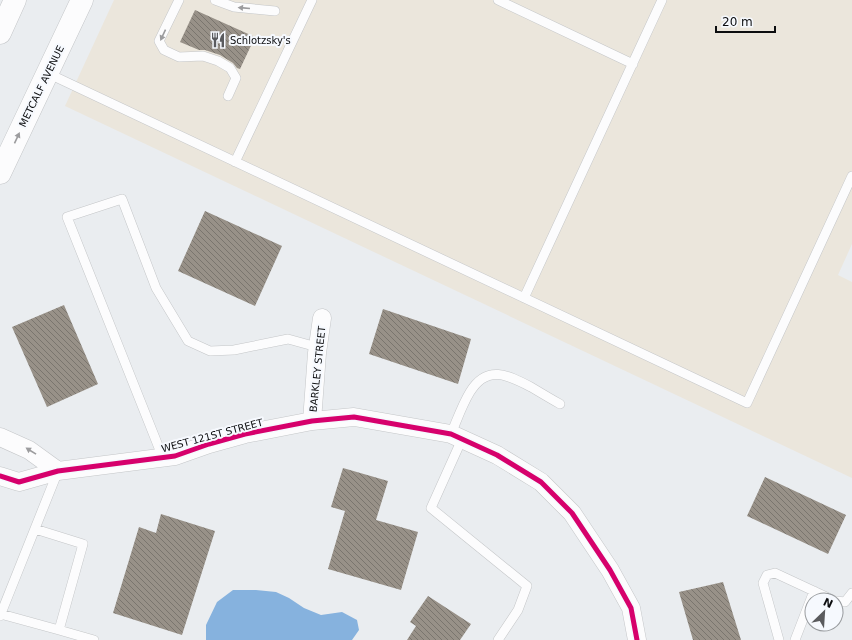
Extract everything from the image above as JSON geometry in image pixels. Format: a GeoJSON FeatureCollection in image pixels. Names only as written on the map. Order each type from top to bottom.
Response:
{"type":"FeatureCollection","features":[{"type":"Feature","properties":{"kind":"main road"},"geometry":{"type":"LineString","coordinates":[[0,33],[15,0]]}},
{"type":"Feature","properties":{"kind":"main road","name":"METCALF AVENUE"},"geometry":{"type":"LineString","coordinates":[[0,173],[82,0]]}},
{"type":"Feature","properties":{"kind":"street","name":"BARKLEY STREET"},"geometry":{"type":"LineString","coordinates":[[312,421],[317,347],[322,318]]}},
{"type":"Feature","properties":{"kind":"street","name":"WEST 121ST STREET"},"geometry":{"type":"LineString","coordinates":[[0,476],[19,482],[58,471],[175,456],[209,444],[245,434],[312,421],[354,417],[457,437],[497,455],[541,482],[572,513],[610,570],[631,608],[637,640]]}},
{"type":"Feature","properties":{"kind":"street"},"geometry":{"type":"LineString","coordinates":[[0,437],[29,450],[58,471]]}},
{"type":"Feature","properties":{"kind":"lane"},"geometry":{"type":"LineString","coordinates":[[180,0],[160,41],[164,50],[179,57],[204,56],[218,61],[230,68],[236,78],[228,96]]}},
{"type":"Feature","properties":{"kind":"lane"},"geometry":{"type":"LineString","coordinates":[[215,0],[234,8],[275,11]]}},
{"type":"Feature","properties":{"kind":"lane"},"geometry":{"type":"LineString","coordinates":[[235,162],[312,0]]}},
{"type":"Feature","properties":{"kind":"lane"},"geometry":{"type":"LineString","coordinates":[[498,0],[633,64]]}},
{"type":"Feature","properties":{"kind":"lane"},"geometry":{"type":"LineString","coordinates":[[524,298],[662,0]]}},
{"type":"Feature","properties":{"kind":"lane"},"geometry":{"type":"LineString","coordinates":[[47,73],[747,403],[852,176]]}},
{"type":"Feature","properties":{"kind":"lane"},"geometry":{"type":"LineString","coordinates":[[163,458],[67,217],[122,199],[156,288],[188,341],[210,351],[234,350],[288,339],[317,347]]}},
{"type":"Feature","properties":{"kind":"lane"},"geometry":{"type":"LineString","coordinates":[[498,640],[518,610],[527,586],[431,508],[457,437],[470,391],[481,378],[492,374],[505,375],[519,381],[560,404]]}},
{"type":"Feature","properties":{"kind":"lane"},"geometry":{"type":"LineString","coordinates":[[58,471],[0,615],[94,640]]}},
{"type":"Feature","properties":{"kind":"lane"},"geometry":{"type":"LineString","coordinates":[[35,529],[82,544],[59,630]]}},
{"type":"Feature","properties":{"kind":"lane"},"geometry":{"type":"LineString","coordinates":[[779,640],[763,583],[767,575],[775,573],[814,591],[795,640]]}},
{"type":"Feature","properties":{"kind":"lane"},"geometry":{"type":"LineString","coordinates":[[844,602],[852,593]]}},
{"type":"Feature","properties":{"kind":"shaded area"},"geometry":{"type":"Polygon","coordinates":[[[114,0],[852,0],[852,244],[838,275],[852,282],[852,478],[65,106],[114,0]]]}},
{"type":"Feature","properties":{"kind":"water"},"geometry":{"type":"Polygon","coordinates":[[[233,590],[276,592],[289,598],[304,608],[321,615],[342,612],[357,620],[359,630],[352,640],[206,640],[206,625],[217,602],[233,590]]]}},
{"type":"Feature","properties":{"kind":"building","name":"Schlotzsky's"},"geometry":{"type":"Polygon","coordinates":[[[195,10],[255,37],[240,69],[220,55],[205,50],[199,50],[180,42],[195,10]]]}},
{"type":"Feature","properties":{"kind":"building"},"geometry":{"type":"Polygon","coordinates":[[[205,211],[282,246],[255,306],[178,271],[205,211]]]}},
{"type":"Feature","properties":{"kind":"building"},"geometry":{"type":"Polygon","coordinates":[[[64,305],[98,384],[47,407],[12,327],[64,305]]]}},
{"type":"Feature","properties":{"kind":"building"},"geometry":{"type":"Polygon","coordinates":[[[383,309],[471,339],[458,384],[369,354],[383,309]]]}},
{"type":"Feature","properties":{"kind":"building"},"geometry":{"type":"Polygon","coordinates":[[[343,468],[388,481],[376,520],[418,532],[401,590],[328,569],[345,511],[331,507],[343,468]]]}},
{"type":"Feature","properties":{"kind":"building"},"geometry":{"type":"Polygon","coordinates":[[[765,477],[846,515],[828,554],[747,516],[765,477]]]}},
{"type":"Feature","properties":{"kind":"building"},"geometry":{"type":"Polygon","coordinates":[[[161,514],[215,531],[182,635],[113,613],[139,527],[156,533],[161,514]]]}},
{"type":"Feature","properties":{"kind":"building"},"geometry":{"type":"Polygon","coordinates":[[[723,582],[741,640],[693,640],[679,592],[723,582]]]}},
{"type":"Feature","properties":{"kind":"building"},"geometry":{"type":"Polygon","coordinates":[[[428,596],[471,624],[460,640],[407,640],[416,626],[410,622],[428,596]]]}},
{"type":"Feature","properties":{"kind":"cycle path"},"geometry":{"type":"LineString","coordinates":[[0,476],[19,482],[58,471],[175,456],[209,444],[245,434],[312,421],[354,417],[451,434],[497,455],[541,482],[572,513],[610,570],[631,608],[637,640]]}},
{"type":"Feature","properties":{"kind":"place","name":"Schlotzsky's"},"geometry":{"type":"Point","coordinates":[218,40]}}]}
